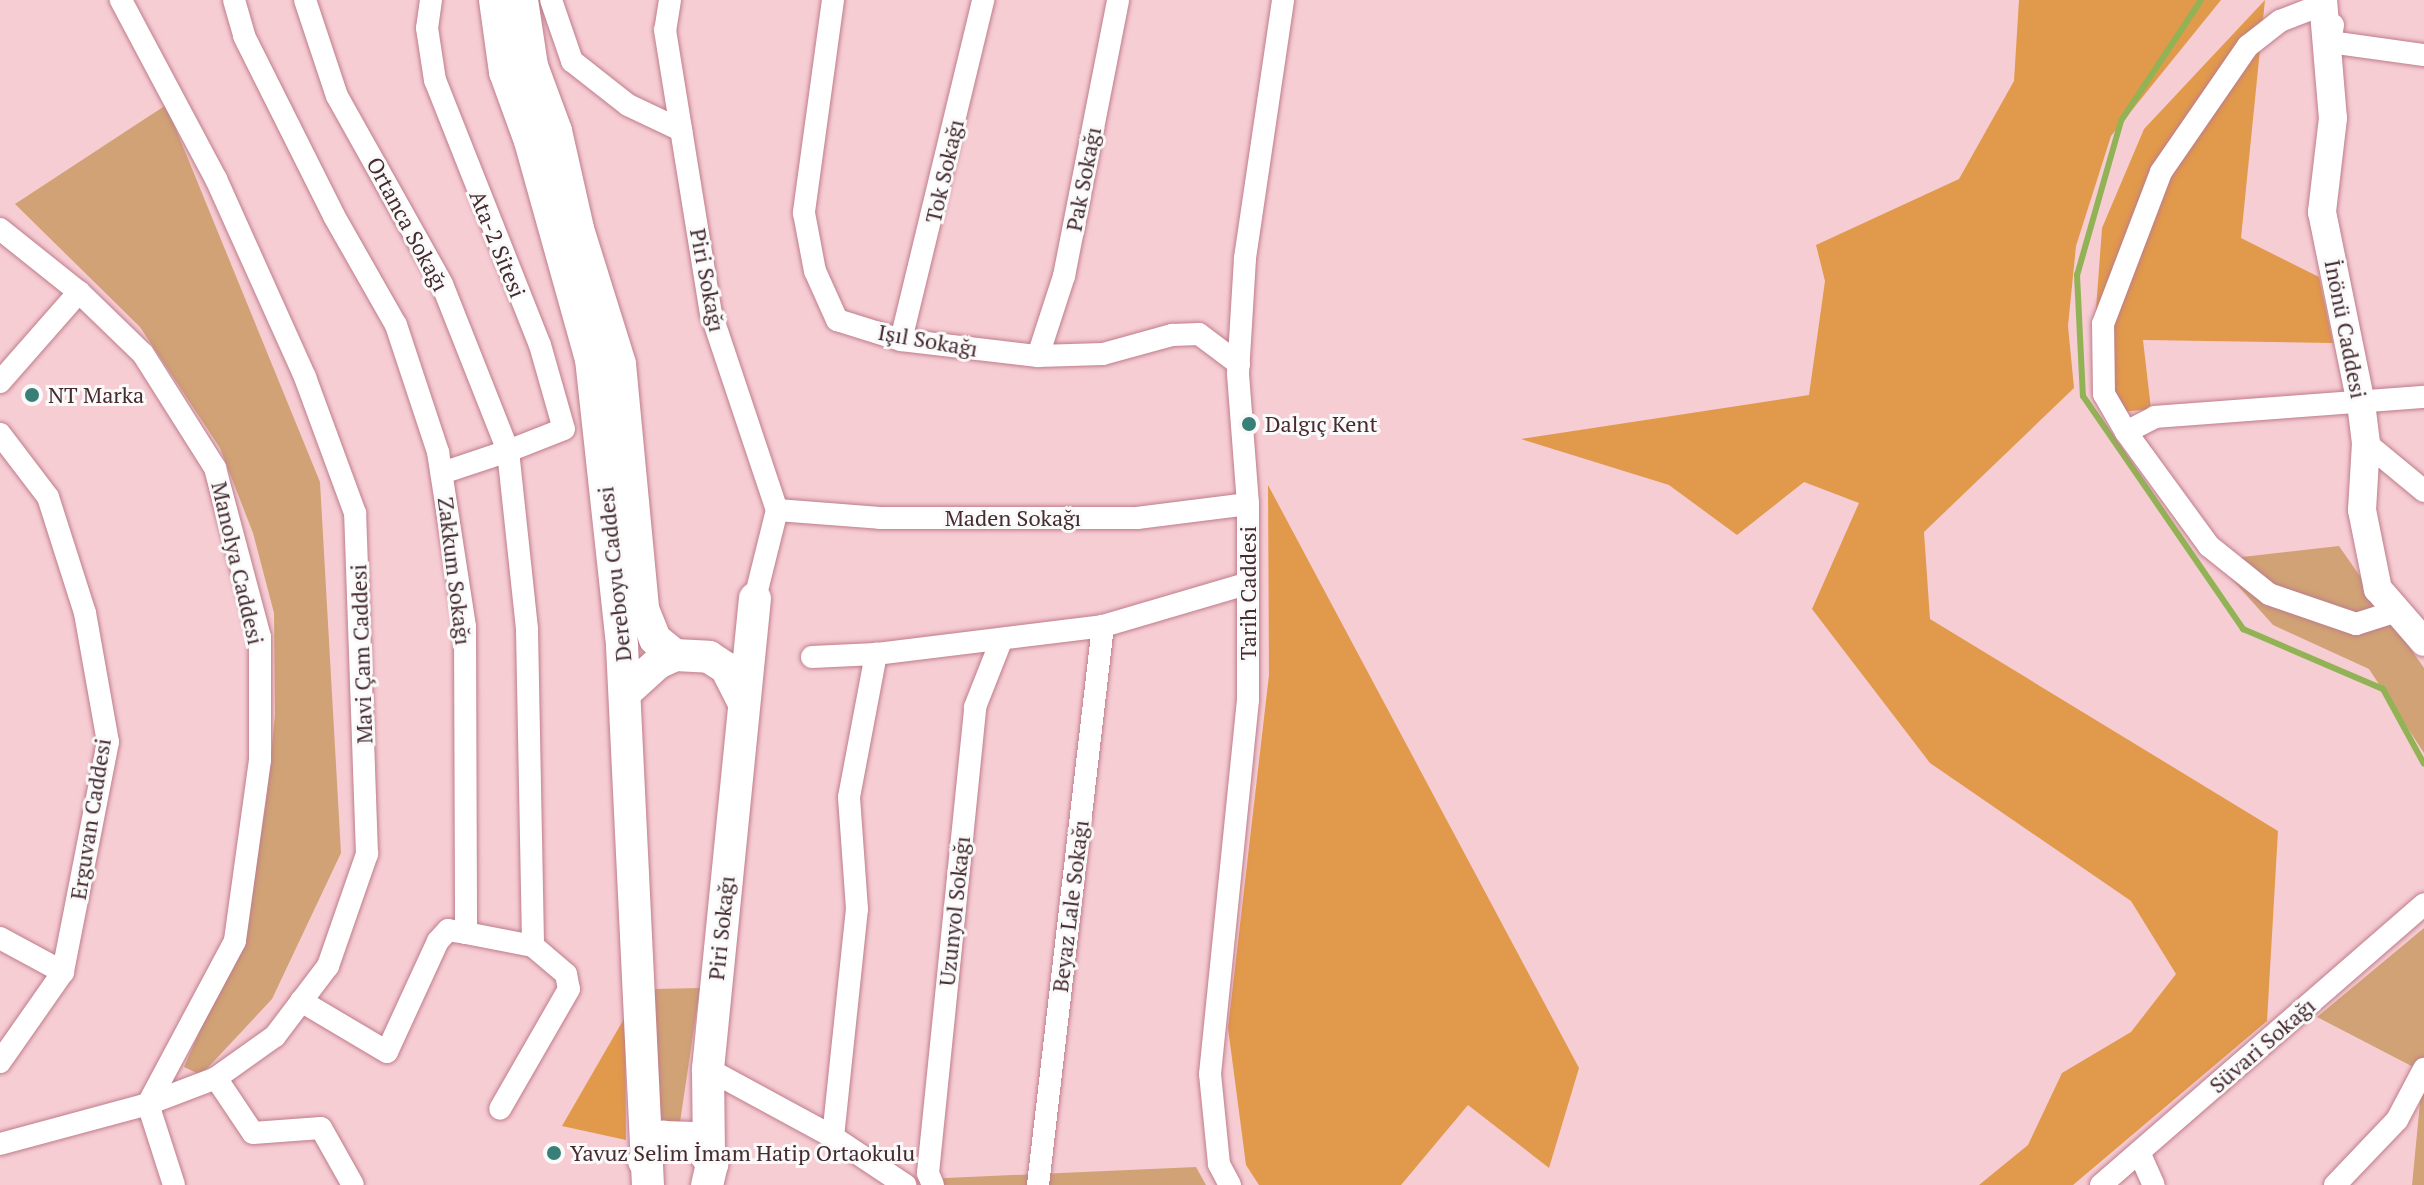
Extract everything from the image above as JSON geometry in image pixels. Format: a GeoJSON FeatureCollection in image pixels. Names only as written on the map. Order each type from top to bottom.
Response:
{"type":"FeatureCollection","features":[{"type":"Feature","properties":{"kind":"main road","name":"Dereboyu Caddesi"},"geometry":{"type":"LineString","coordinates":[[495,0],[505,72],[530,141],[591,359],[625,693],[644,1176]]}},
{"type":"Feature","properties":{"kind":"main road","name":"Dereboyu Caddesi"},"geometry":{"type":"LineString","coordinates":[[522,0],[532,66],[556,131],[578,229],[620,364],[643,609],[655,639],[675,655]]}},
{"type":"Feature","properties":{"kind":"main road"},"geometry":{"type":"LineString","coordinates":[[709,657],[742,626],[755,598]]}},
{"type":"Feature","properties":{"kind":"main road","name":"Piri Sokağı"},"geometry":{"type":"LineString","coordinates":[[712,1172],[708,1069],[755,598]]}},
{"type":"Feature","properties":{"kind":"main road"},"geometry":{"type":"LineString","coordinates":[[625,693],[658,663],[675,655],[709,657],[726,668],[744,703]]}},
{"type":"Feature","properties":{"kind":"main road","name":"Dereboyu Caddesi"},"geometry":{"type":"LineString","coordinates":[[644,1176],[654,1143],[673,1134],[694,1138],[712,1172]]}},
{"type":"Feature","properties":{"kind":"street","name":"Mavi Çam Caddesi"},"geometry":{"type":"LineString","coordinates":[[0,1144],[148,1104],[216,1078],[275,1036],[328,966],[367,854],[355,513],[305,377],[222,193],[121,0]]}},
{"type":"Feature","properties":{"kind":"street","name":"Zakkum Sokağı"},"geometry":{"type":"LineString","coordinates":[[234,0],[251,50],[334,216],[396,325],[442,473],[465,627],[466,933]]}},
{"type":"Feature","properties":{"kind":"street","name":"Ortanca Sokağı"},"geometry":{"type":"LineString","coordinates":[[305,0],[337,96],[442,284],[508,451]]}},
{"type":"Feature","properties":{"kind":"street","name":"Ata-2 Sitesi"},"geometry":{"type":"LineString","coordinates":[[431,0],[427,28],[435,80],[540,345],[564,429],[442,473]]}},
{"type":"Feature","properties":{"kind":"street"},"geometry":{"type":"LineString","coordinates":[[551,0],[572,61],[628,105],[681,130]]}},
{"type":"Feature","properties":{"kind":"street","name":"Piri Sokağı"},"geometry":{"type":"LineString","coordinates":[[670,0],[665,30],[711,313],[777,510]]}},
{"type":"Feature","properties":{"kind":"street","name":"Işıl Sokağı"},"geometry":{"type":"LineString","coordinates":[[833,0],[804,213],[815,271],[837,320],[901,340],[1038,356],[1103,354],[1172,335],[1199,334],[1239,364]]}},
{"type":"Feature","properties":{"kind":"street","name":"Tok Sokağı"},"geometry":{"type":"LineString","coordinates":[[901,340],[983,0]]}},
{"type":"Feature","properties":{"kind":"street","name":"Pak Sokağı"},"geometry":{"type":"LineString","coordinates":[[1038,356],[1064,276],[1118,0]]}},
{"type":"Feature","properties":{"kind":"street","name":"Tarih Caddesi"},"geometry":{"type":"LineString","coordinates":[[1230,1185],[1219,1164],[1210,1074],[1248,700],[1248,504],[1239,364],[1245,258],[1283,0]]}},
{"type":"Feature","properties":{"kind":"street"},"geometry":{"type":"LineString","coordinates":[[2328,1],[2280,21],[2248,46],[2161,172],[2103,324],[2104,394],[2126,432],[2209,546],[2269,594],[2356,624],[2397,611]]}},
{"type":"Feature","properties":{"kind":"street","name":"İnönü Caddesi"},"geometry":{"type":"LineString","coordinates":[[2328,1],[2333,118],[2322,212],[2361,403],[2366,443],[2362,510],[2378,589],[2424,642]]}},
{"type":"Feature","properties":{"kind":"street"},"geometry":{"type":"LineString","coordinates":[[2330,42],[2424,55]]}},
{"type":"Feature","properties":{"kind":"street","name":"Manolya Caddesi"},"geometry":{"type":"LineString","coordinates":[[0,229],[79,292],[143,354],[215,468],[260,637],[260,760],[235,941],[148,1104]]}},
{"type":"Feature","properties":{"kind":"street"},"geometry":{"type":"LineString","coordinates":[[0,382],[79,292]]}},
{"type":"Feature","properties":{"kind":"street"},"geometry":{"type":"LineString","coordinates":[[2126,432],[2155,417],[2424,397]]}},
{"type":"Feature","properties":{"kind":"street","name":"Erguvan Caddesi"},"geometry":{"type":"LineString","coordinates":[[0,434],[48,497],[85,613],[108,742],[63,972],[0,1062]]}},
{"type":"Feature","properties":{"kind":"street"},"geometry":{"type":"LineString","coordinates":[[2366,443],[2424,491]]}},
{"type":"Feature","properties":{"kind":"street"},"geometry":{"type":"LineString","coordinates":[[508,451],[527,630],[533,946]]}},
{"type":"Feature","properties":{"kind":"street","name":"Maden Sokağı"},"geometry":{"type":"LineString","coordinates":[[777,510],[880,518],[1137,518],[1248,504]]}},
{"type":"Feature","properties":{"kind":"street"},"geometry":{"type":"LineString","coordinates":[[755,598],[777,510]]}},
{"type":"Feature","properties":{"kind":"street"},"geometry":{"type":"LineString","coordinates":[[812,657],[876,654],[1001,641],[1103,626],[1246,584]]}},
{"type":"Feature","properties":{"kind":"street","name":"Beyaz Lale Sokağı"},"geometry":{"type":"LineString","coordinates":[[1038,1185],[1103,626]]}},
{"type":"Feature","properties":{"kind":"street","name":"Uzunyol Sokağı"},"geometry":{"type":"LineString","coordinates":[[933,1185],[928,1173],[975,707],[1001,641]]}},
{"type":"Feature","properties":{"kind":"street"},"geometry":{"type":"LineString","coordinates":[[833,1137],[857,909],[849,797],[876,654]]}},
{"type":"Feature","properties":{"kind":"street","name":"Süvari Sokağı"},"geometry":{"type":"LineString","coordinates":[[2101,1185],[2424,904]]}},
{"type":"Feature","properties":{"kind":"street"},"geometry":{"type":"LineString","coordinates":[[301,1001],[387,1052],[438,941],[448,930],[533,946],[566,974],[569,989],[500,1109]]}},
{"type":"Feature","properties":{"kind":"street"},"geometry":{"type":"LineString","coordinates":[[0,938],[63,972]]}},
{"type":"Feature","properties":{"kind":"street"},"geometry":{"type":"LineString","coordinates":[[708,1069],[833,1137],[905,1185]]}},
{"type":"Feature","properties":{"kind":"street"},"geometry":{"type":"LineString","coordinates":[[2335,1185],[2397,1120],[2424,1069]]}},
{"type":"Feature","properties":{"kind":"street"},"geometry":{"type":"LineString","coordinates":[[216,1078],[253,1133],[321,1128],[353,1185]]}},
{"type":"Feature","properties":{"kind":"street"},"geometry":{"type":"LineString","coordinates":[[148,1104],[174,1185]]}},
{"type":"Feature","properties":{"kind":"street"},"geometry":{"type":"LineString","coordinates":[[2139,1152],[2154,1185]]}},
{"type":"Feature","properties":{"kind":"shaded area"},"geometry":{"type":"Polygon","coordinates":[[[2019,0],[2221,0],[2111,136],[2076,246],[2068,326],[2074,388],[1924,532],[1930,619],[2278,831],[2267,1021],[2073,1185],[1979,1185],[2028,1145],[2062,1073],[2131,1032],[2176,974],[2131,901],[1930,763],[1812,609],[1859,503],[1804,482],[1737,535],[1669,485],[1521,439],[1809,395],[1825,281],[1816,245],[1959,179],[2014,81],[2019,0]]]}},
{"type":"Feature","properties":{"kind":"shaded area"},"geometry":{"type":"Polygon","coordinates":[[[2265,0],[2241,238],[2319,277],[2333,343],[2143,340],[2151,409],[2113,413],[2095,323],[2102,228],[2144,129],[2265,0]]]}},
{"type":"Feature","properties":{"kind":"shaded area"},"geometry":{"type":"Polygon","coordinates":[[[166,105],[320,482],[341,853],[272,999],[201,1075],[184,1067],[247,923],[267,795],[275,715],[274,613],[253,533],[220,448],[140,327],[15,204],[166,105]]]}},
{"type":"Feature","properties":{"kind":"shaded area"},"geometry":{"type":"Polygon","coordinates":[[[1268,485],[1579,1068],[1549,1168],[1468,1105],[1401,1185],[1259,1185],[1246,1165],[1228,1028],[1269,675],[1268,485]]]}},
{"type":"Feature","properties":{"kind":"shaded area"},"geometry":{"type":"Polygon","coordinates":[[[2339,546],[2424,668],[2424,753],[2369,669],[2273,625],[2223,569],[2242,557],[2339,546]]]}},
{"type":"Feature","properties":{"kind":"shaded area"},"geometry":{"type":"Polygon","coordinates":[[[2424,928],[2424,1185],[2412,1185],[2423,1072],[2317,1017],[2424,928]]]}},
{"type":"Feature","properties":{"kind":"shaded area"},"geometry":{"type":"Polygon","coordinates":[[[700,988],[679,1129],[655,1128],[653,989],[700,988]]]}},
{"type":"Feature","properties":{"kind":"shaded area"},"geometry":{"type":"Polygon","coordinates":[[[625,1017],[626,1140],[562,1126],[625,1017]]]}},
{"type":"Feature","properties":{"kind":"shaded area"},"geometry":{"type":"Polygon","coordinates":[[[1196,1167],[1206,1185],[919,1185],[946,1178],[1196,1167]]]}},
{"type":"Feature","properties":{"kind":"waterway"},"geometry":{"type":"LineString","coordinates":[[2201,0],[2121,121],[2077,275],[2083,396],[2243,629],[2383,689],[2424,764]]}},
{"type":"Feature","properties":{"kind":"place","name":"NT Marka"},"geometry":{"type":"Point","coordinates":[32,395]}},
{"type":"Feature","properties":{"kind":"place","name":"Dalgıç Kent"},"geometry":{"type":"Point","coordinates":[1249,424]}},
{"type":"Feature","properties":{"kind":"place","name":"Yavuz Selim İmam Hatip Ortaokulu"},"geometry":{"type":"Point","coordinates":[554,1153]}}]}
